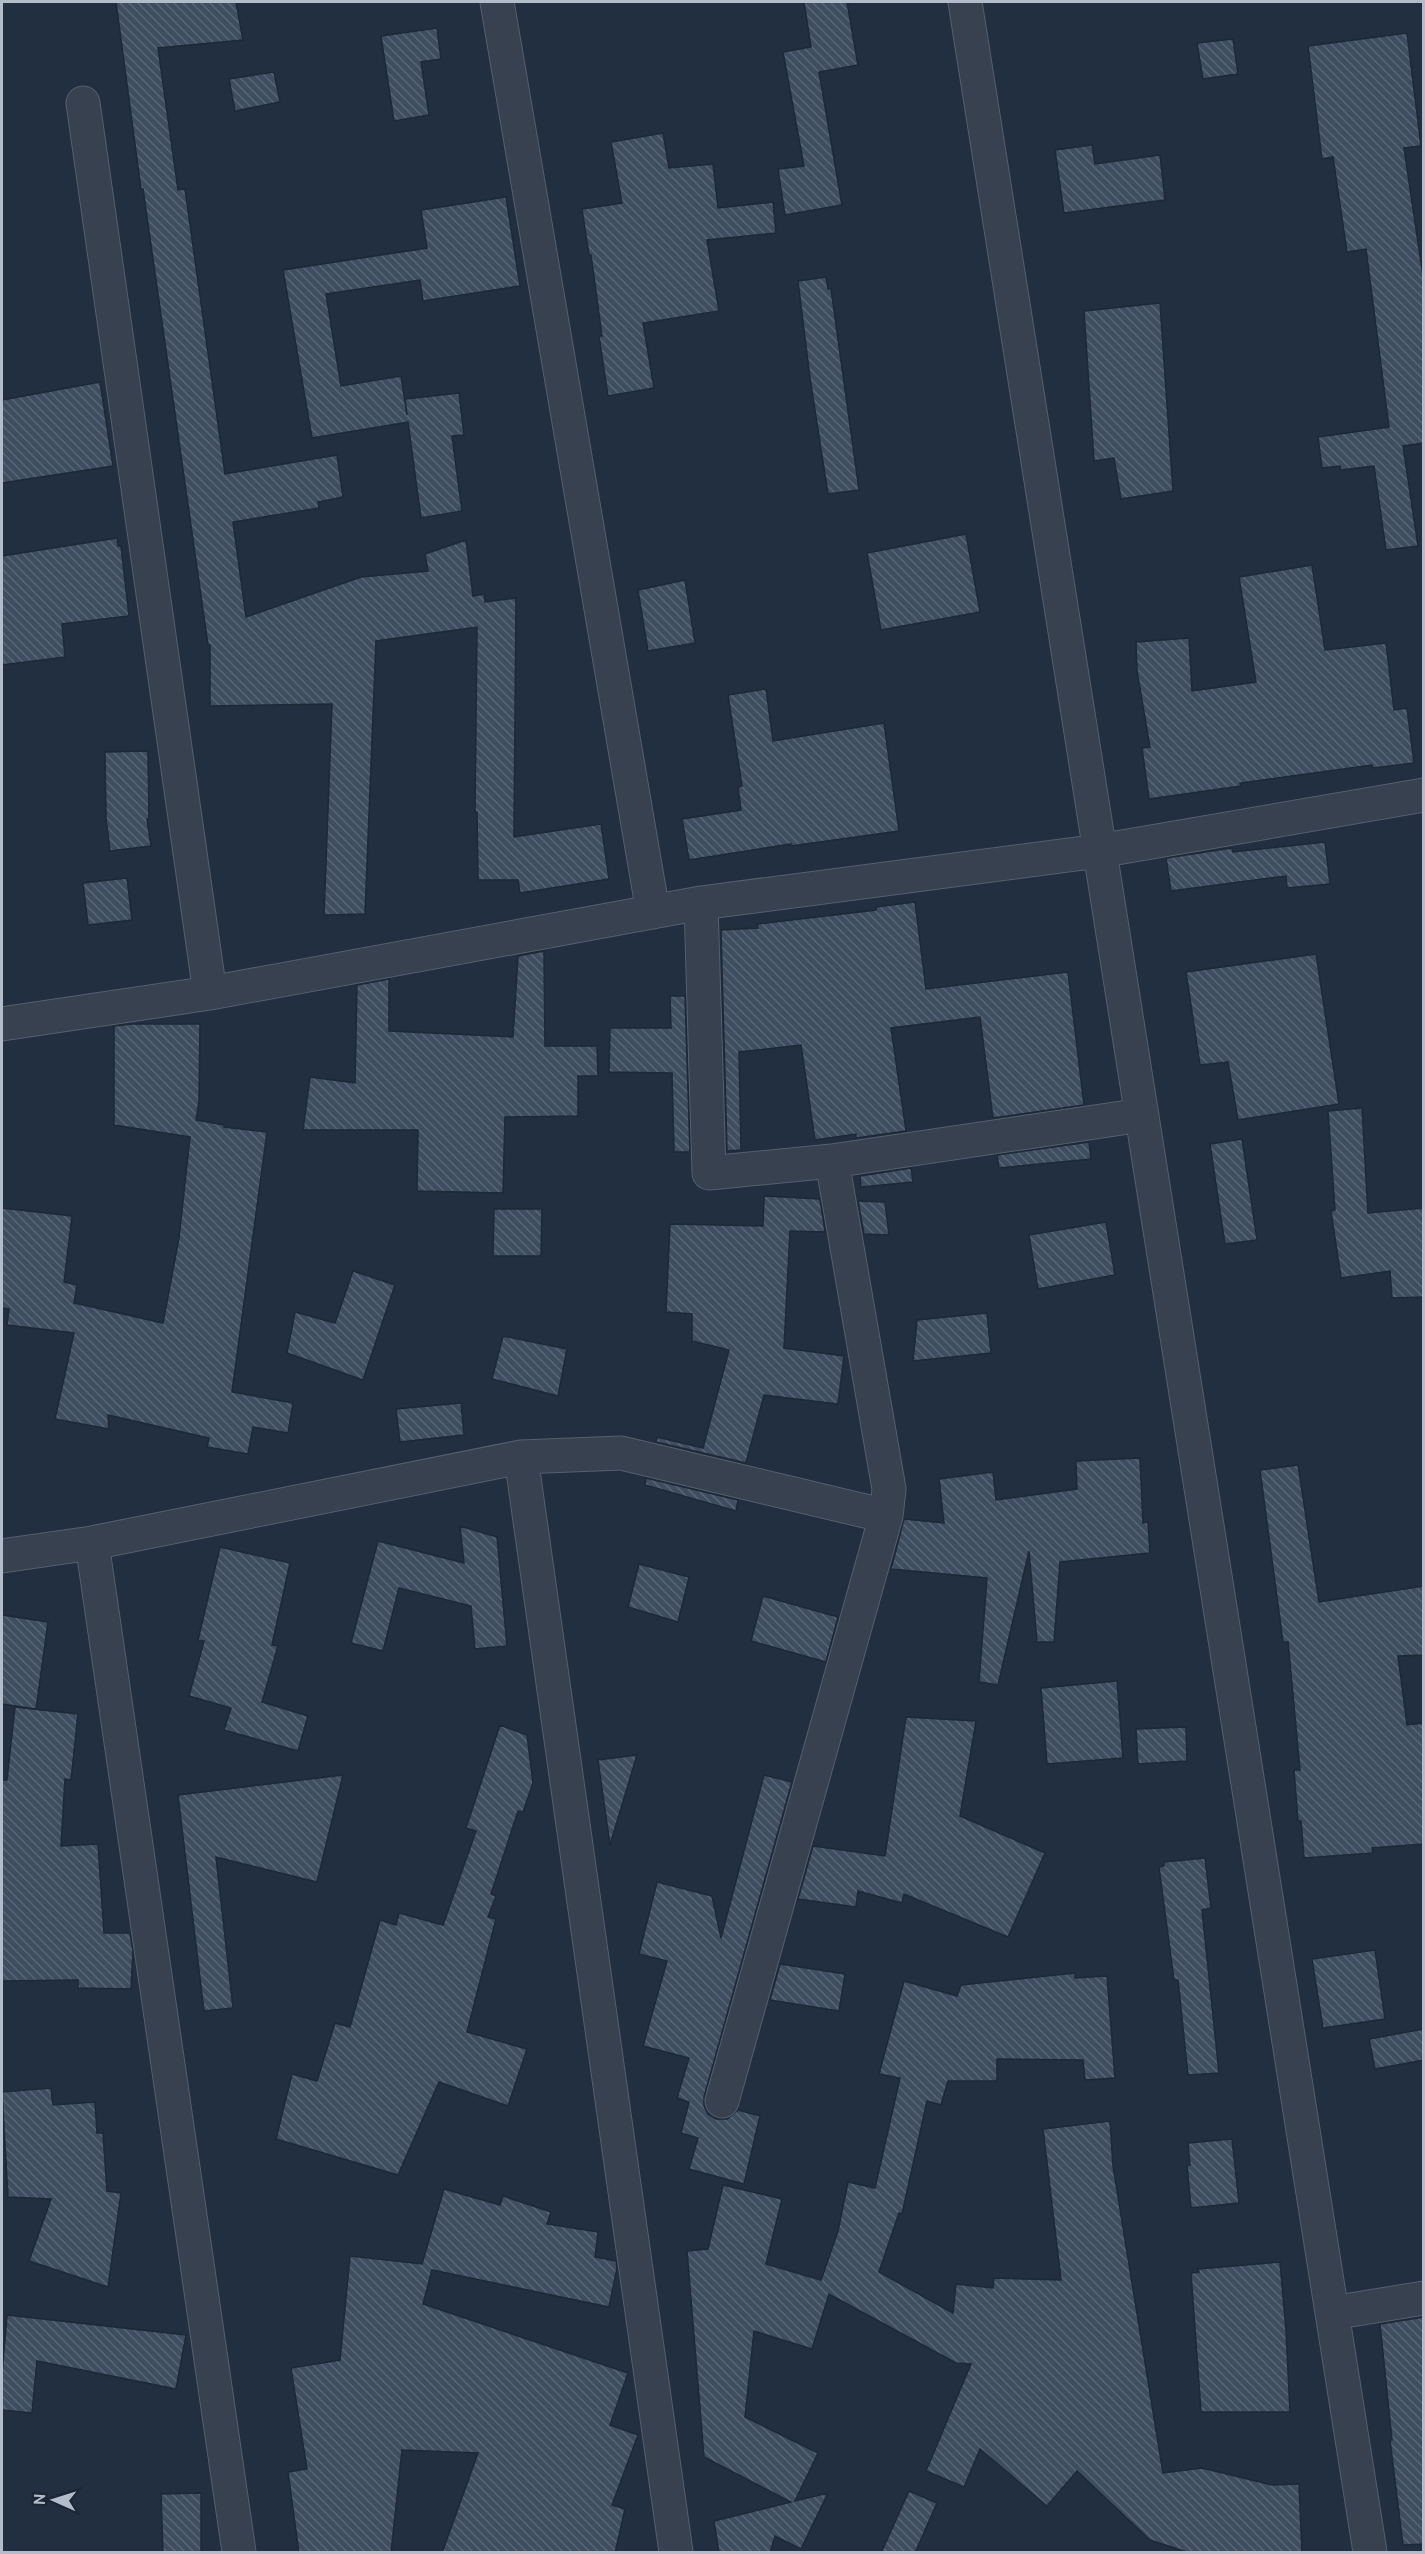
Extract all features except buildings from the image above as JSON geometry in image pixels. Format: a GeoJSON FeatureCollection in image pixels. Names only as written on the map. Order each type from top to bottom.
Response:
{"type":"FeatureCollection","features":[{"type":"Feature","properties":{"kind":"street"},"geometry":{"type":"LineString","coordinates":[[497,2],[653,912]]}},
{"type":"Feature","properties":{"kind":"street"},"geometry":{"type":"LineString","coordinates":[[965,2],[1370,2553]]}},
{"type":"Feature","properties":{"kind":"street"},"geometry":{"type":"LineString","coordinates":[[83,103],[210,993]]}},
{"type":"Feature","properties":{"kind":"street"},"geometry":{"type":"LineString","coordinates":[[2,1024],[210,993],[701,903],[1099,851],[1424,795]]}},
{"type":"Feature","properties":{"kind":"street"},"geometry":{"type":"LineString","coordinates":[[701,903],[709,1173],[832,1161],[1142,1115]]}},
{"type":"Feature","properties":{"kind":"street"},"geometry":{"type":"LineString","coordinates":[[722,2101],[886,1516],[889,1489],[832,1161]]}},
{"type":"Feature","properties":{"kind":"street"},"geometry":{"type":"LineString","coordinates":[[2,1556],[92,1544],[520,1457],[621,1453],[886,1516]]}},
{"type":"Feature","properties":{"kind":"street"},"geometry":{"type":"LineString","coordinates":[[520,1457],[676,2553]]}},
{"type":"Feature","properties":{"kind":"street"},"geometry":{"type":"LineString","coordinates":[[92,1544],[239,2553]]}},
{"type":"Feature","properties":{"kind":"street"},"geometry":{"type":"LineString","coordinates":[[1332,2313],[1424,2298]]}}]}
